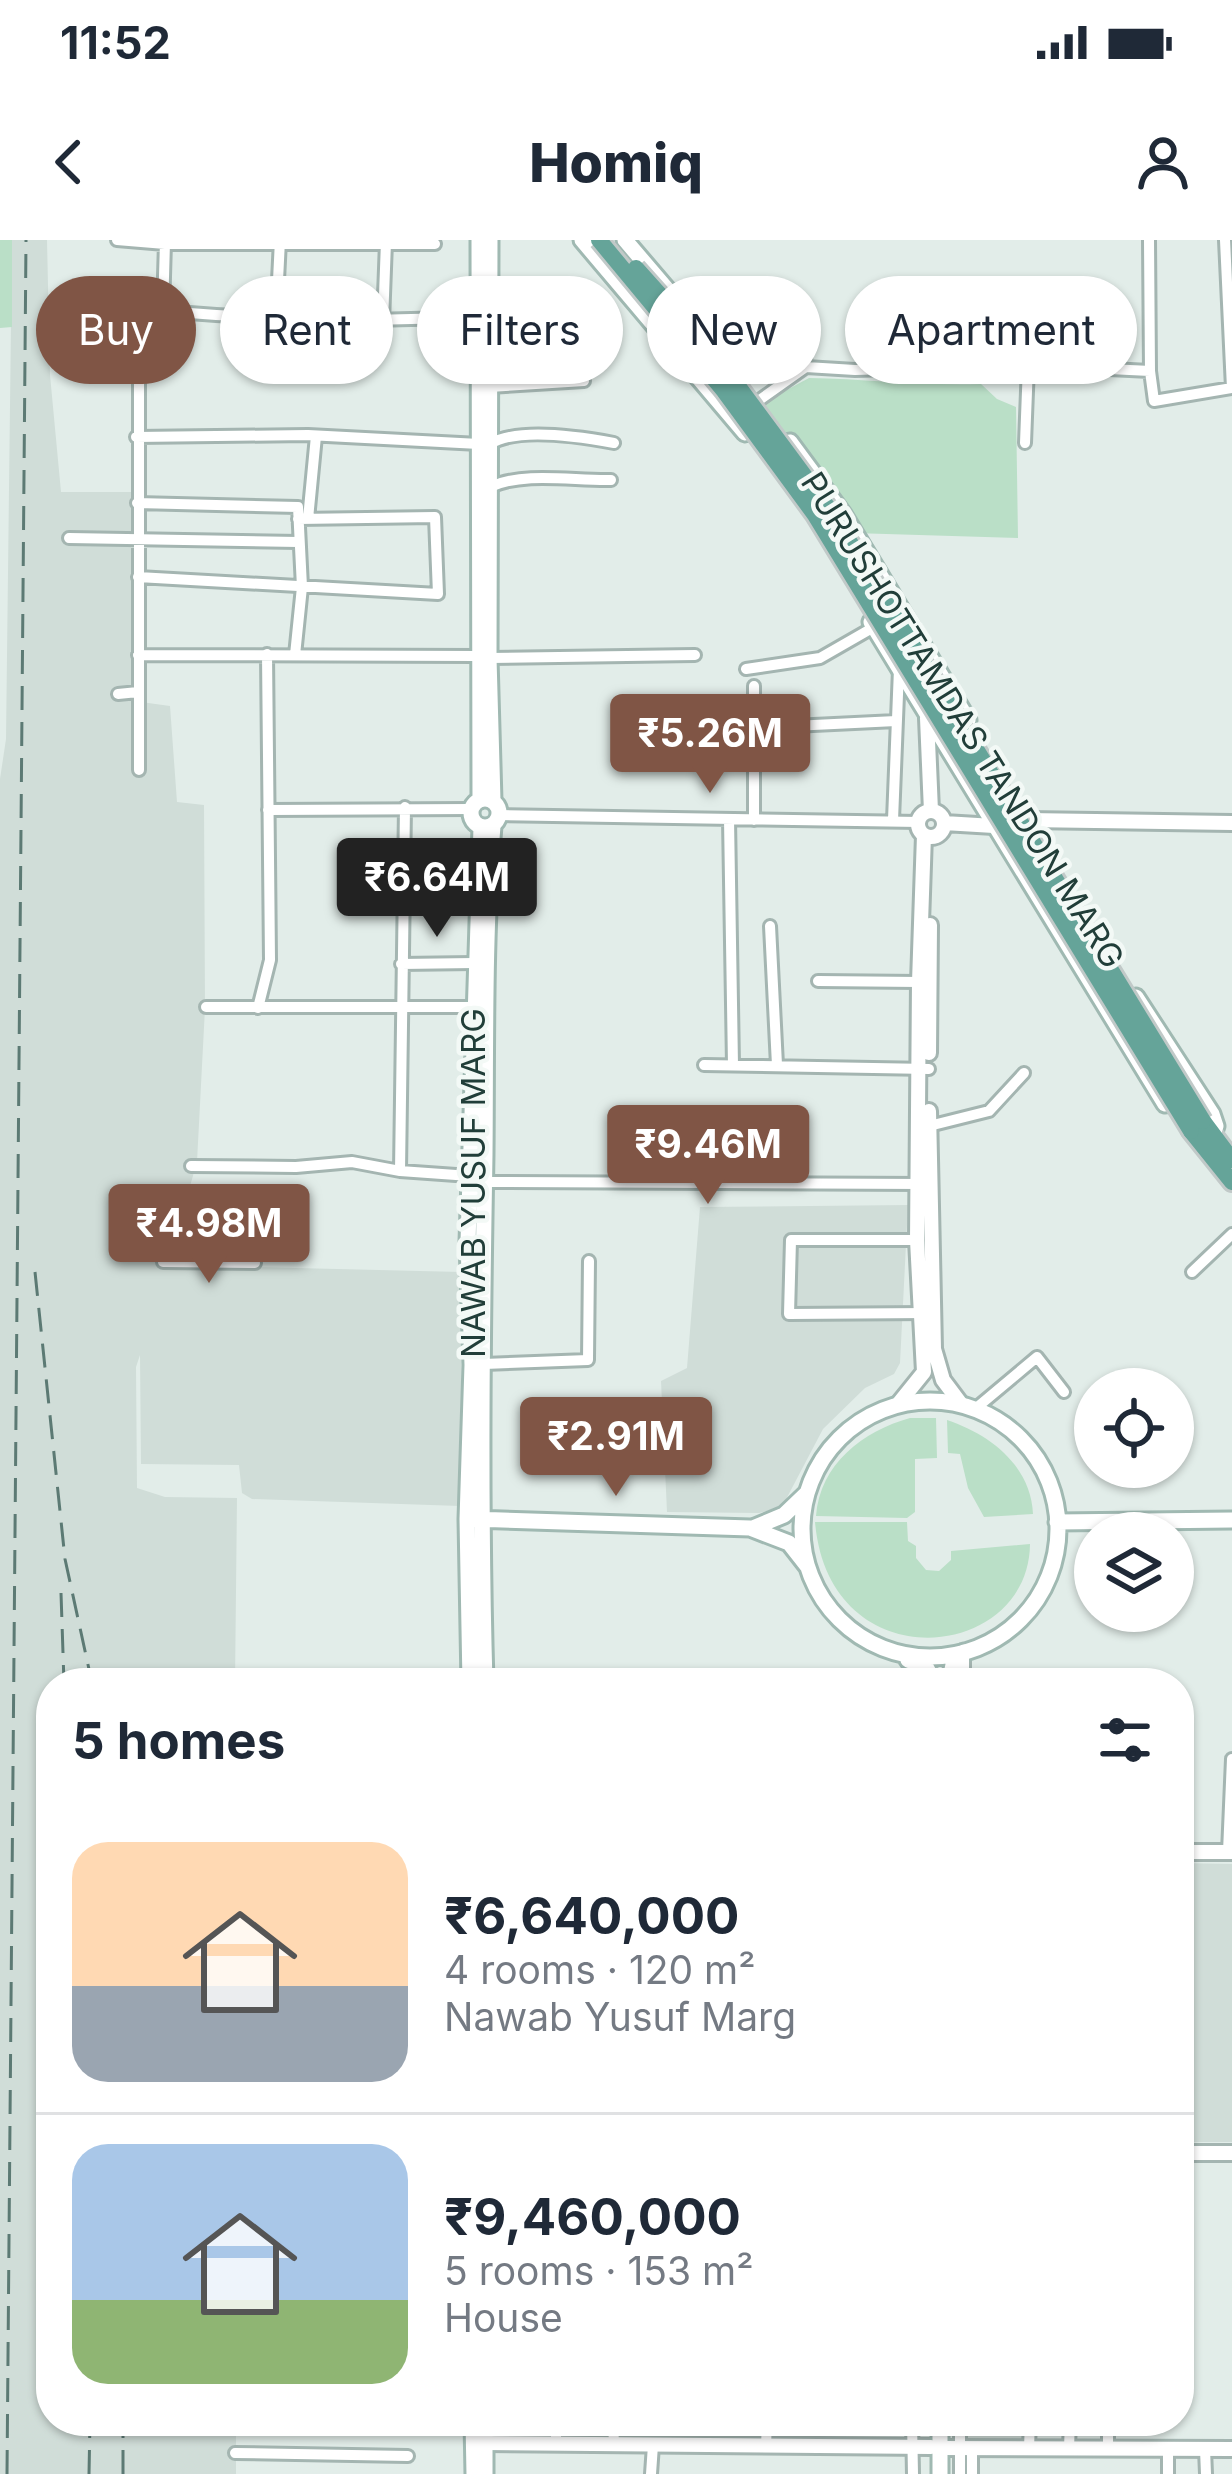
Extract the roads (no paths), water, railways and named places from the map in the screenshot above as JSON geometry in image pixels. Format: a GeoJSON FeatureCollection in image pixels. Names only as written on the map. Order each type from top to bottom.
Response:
{"type":"FeatureCollection","features":[{"type":"Feature","properties":{"kind":"main road","name":"NAWAB YUSUF MARG"},"geometry":{"type":"LineString","coordinates":[[479,240],[479,276]]}},
{"type":"Feature","properties":{"kind":"main road","name":"NAWAB YUSUF MARG"},"geometry":{"type":"LineString","coordinates":[[483,657],[490,487],[484,444],[490,240]]}},
{"type":"Feature","properties":{"kind":"main road","name":"PURUSHOTTAMDAS TANDON MARG"},"geometry":{"type":"LineString","coordinates":[[582,240],[647,316]]}},
{"type":"Feature","properties":{"kind":"main road"},"geometry":{"type":"LineString","coordinates":[[598,240],[724,391],[815,515],[1202,1133]]}},
{"type":"Feature","properties":{"kind":"main road"},"geometry":{"type":"LineString","coordinates":[[611,240],[721,363],[832,513],[1202,1133]]}},
{"type":"Feature","properties":{"kind":"main road","name":"PURUSHOTTAMDAS TANDON MARG"},"geometry":{"type":"LineString","coordinates":[[626,240],[657,276]]}},
{"type":"Feature","properties":{"kind":"main road","name":"NAWAB YUSUF MARG"},"geometry":{"type":"LineString","coordinates":[[470,1668],[472,1365],[487,965],[482,384]]}},
{"type":"Feature","properties":{"kind":"main road","name":"PURUSHOTTAMDAS TANDON MARG"},"geometry":{"type":"LineString","coordinates":[[705,384],[813,524],[927,718],[1192,1144],[1216,1126],[1212,1114],[843,514],[746,384]]}},
{"type":"Feature","properties":{"kind":"main road","name":"NAWAB YUSUF MARG"},"geometry":{"type":"LineString","coordinates":[[484,1668],[474,1519],[484,1364],[473,1007],[486,813]]}},
{"type":"Feature","properties":{"kind":"main road","name":"PURUSHOTTAMDAS TANDON MARG"},"geometry":{"type":"LineString","coordinates":[[1202,1133],[1232,1160]]}},
{"type":"Feature","properties":{"kind":"main road","name":"PURUSHOTTAMDAS TANDON MARG"},"geometry":{"type":"LineString","coordinates":[[1202,1133],[1232,1182]]}},
{"type":"Feature","properties":{"kind":"main road"},"geometry":{"type":"LineString","coordinates":[[896,1654],[933,1657],[964,1652],[1003,1634],[1034,1604],[1052,1565],[1057,1522],[1039,1462],[1011,1430],[968,1407],[941,1400],[899,1403],[874,1411],[842,1436],[815,1472],[802,1527],[809,1568],[819,1592],[846,1625],[896,1654],[914,1664],[927,1668]]}},
{"type":"Feature","properties":{"kind":"main road"},"geometry":{"type":"LineString","coordinates":[[474,1519],[750,1528],[768,1525],[808,1493]]}},
{"type":"Feature","properties":{"kind":"main road"},"geometry":{"type":"LineString","coordinates":[[1057,1522],[1232,1520]]}},
{"type":"Feature","properties":{"kind":"main road"},"geometry":{"type":"LineString","coordinates":[[750,1528],[789,1543],[809,1568]]}},
{"type":"Feature","properties":{"kind":"main road"},"geometry":{"type":"LineString","coordinates":[[952,1668],[964,1652]]}},
{"type":"Feature","properties":{"kind":"main road"},"geometry":{"type":"LineString","coordinates":[[473,2436],[474,2474]]}},
{"type":"Feature","properties":{"kind":"main road"},"geometry":{"type":"LineString","coordinates":[[484,2474],[485,2436]]}},
{"type":"Feature","properties":{"kind":"main road"},"geometry":{"type":"LineString","coordinates":[[931,2436],[931,2474]]}},
{"type":"Feature","properties":{"kind":"main road"},"geometry":{"type":"LineString","coordinates":[[928,2447],[940,2474]]}},
{"type":"Feature","properties":{"kind":"street"},"geometry":{"type":"LineString","coordinates":[[116,240],[435,244]]}},
{"type":"Feature","properties":{"kind":"street"},"geometry":{"type":"LineString","coordinates":[[1149,240],[1154,400],[1232,388],[1225,240]]}},
{"type":"Feature","properties":{"kind":"street"},"geometry":{"type":"LineString","coordinates":[[382,241],[382,276]]}},
{"type":"Feature","properties":{"kind":"street"},"geometry":{"type":"LineString","coordinates":[[164,276],[165,242]]}},
{"type":"Feature","properties":{"kind":"street"},"geometry":{"type":"LineString","coordinates":[[278,276],[280,242]]}},
{"type":"Feature","properties":{"kind":"street"},"geometry":{"type":"LineString","coordinates":[[1137,370],[1150,371]]}},
{"type":"Feature","properties":{"kind":"street"},"geometry":{"type":"LineString","coordinates":[[137,384],[139,770]]}},
{"type":"Feature","properties":{"kind":"street"},"geometry":{"type":"LineString","coordinates":[[489,387],[536,384]]}},
{"type":"Feature","properties":{"kind":"street"},"geometry":{"type":"LineString","coordinates":[[735,420],[781,384]]}},
{"type":"Feature","properties":{"kind":"street"},"geometry":{"type":"LineString","coordinates":[[1025,443],[1027,384]]}},
{"type":"Feature","properties":{"kind":"street"},"geometry":{"type":"LineString","coordinates":[[136,437],[316,436],[484,444],[502,436],[553,436],[614,443]]}},
{"type":"Feature","properties":{"kind":"street"},"geometry":{"type":"LineString","coordinates":[[295,655],[302,586],[298,542],[316,436]]}},
{"type":"Feature","properties":{"kind":"street"},"geometry":{"type":"LineString","coordinates":[[490,487],[532,478],[611,481]]}},
{"type":"Feature","properties":{"kind":"street"},"geometry":{"type":"LineString","coordinates":[[137,503],[298,507],[303,519]]}},
{"type":"Feature","properties":{"kind":"street"},"geometry":{"type":"LineString","coordinates":[[138,577],[438,594],[435,517],[303,519]]}},
{"type":"Feature","properties":{"kind":"street"},"geometry":{"type":"LineString","coordinates":[[68,538],[298,542]]}},
{"type":"Feature","properties":{"kind":"street"},"geometry":{"type":"LineString","coordinates":[[746,669],[820,658],[874,627]]}},
{"type":"Feature","properties":{"kind":"street"},"geometry":{"type":"LineString","coordinates":[[258,1008],[270,960],[266,654]]}},
{"type":"Feature","properties":{"kind":"street"},"geometry":{"type":"LineString","coordinates":[[138,656],[695,655]]}},
{"type":"Feature","properties":{"kind":"street"},"geometry":{"type":"LineString","coordinates":[[893,820],[899,669]]}},
{"type":"Feature","properties":{"kind":"street"},"geometry":{"type":"LineString","coordinates":[[754,686],[754,820]]}},
{"type":"Feature","properties":{"kind":"street"},"geometry":{"type":"LineString","coordinates":[[118,694],[138,692]]}},
{"type":"Feature","properties":{"kind":"street"},"geometry":{"type":"LineString","coordinates":[[899,1403],[924,1372],[927,718]]}},
{"type":"Feature","properties":{"kind":"street"},"geometry":{"type":"LineString","coordinates":[[752,728],[896,721]]}},
{"type":"Feature","properties":{"kind":"street"},"geometry":{"type":"LineString","coordinates":[[268,810],[405,807],[486,813],[893,820],[926,826],[940,815],[944,823],[994,826],[1027,820],[1232,823]]}},
{"type":"Feature","properties":{"kind":"street"},"geometry":{"type":"LineString","coordinates":[[400,1172],[405,807]]}},
{"type":"Feature","properties":{"kind":"street"},"geometry":{"type":"LineString","coordinates":[[729,819],[733,1065]]}},
{"type":"Feature","properties":{"kind":"street"},"geometry":{"type":"LineString","coordinates":[[926,826],[919,982],[929,1126],[917,1240],[938,1371],[968,1407],[1036,1357],[1064,1392]]}},
{"type":"Feature","properties":{"kind":"street"},"geometry":{"type":"LineString","coordinates":[[770,926],[777,1065]]}},
{"type":"Feature","properties":{"kind":"street"},"geometry":{"type":"LineString","coordinates":[[401,964],[474,963]]}},
{"type":"Feature","properties":{"kind":"street"},"geometry":{"type":"LineString","coordinates":[[818,981],[919,982]]}},
{"type":"Feature","properties":{"kind":"street"},"geometry":{"type":"LineString","coordinates":[[206,1007],[473,1007]]}},
{"type":"Feature","properties":{"kind":"street"},"geometry":{"type":"LineString","coordinates":[[704,1065],[925,1069]]}},
{"type":"Feature","properties":{"kind":"street"},"geometry":{"type":"LineString","coordinates":[[929,1126],[989,1111],[1024,1073]]}},
{"type":"Feature","properties":{"kind":"street"},"geometry":{"type":"LineString","coordinates":[[191,1166],[296,1167],[352,1162],[477,1179],[925,1184]]}},
{"type":"Feature","properties":{"kind":"street"},"geometry":{"type":"LineString","coordinates":[[1192,1272],[1232,1234]]}},
{"type":"Feature","properties":{"kind":"street"},"geometry":{"type":"LineString","coordinates":[[917,1240],[791,1240],[789,1314],[926,1313]]}},
{"type":"Feature","properties":{"kind":"street"},"geometry":{"type":"LineString","coordinates":[[484,1364],[588,1360],[589,1261]]}},
{"type":"Feature","properties":{"kind":"street"},"geometry":{"type":"LineString","coordinates":[[163,1262],[255,1263]]}},
{"type":"Feature","properties":{"kind":"street"},"geometry":{"type":"LineString","coordinates":[[964,1652],[964,1668]]}},
{"type":"Feature","properties":{"kind":"street"},"geometry":{"type":"LineString","coordinates":[[914,1664],[914,1668]]}},
{"type":"Feature","properties":{"kind":"street"},"geometry":{"type":"LineString","coordinates":[[1194,1852],[1230,1852],[1232,1760]]}},
{"type":"Feature","properties":{"kind":"street"},"geometry":{"type":"LineString","coordinates":[[1194,2153],[1232,2153]]}},
{"type":"Feature","properties":{"kind":"street"},"geometry":{"type":"LineString","coordinates":[[556,2436],[556,2445]]}},
{"type":"Feature","properties":{"kind":"street"},"geometry":{"type":"LineString","coordinates":[[614,2436],[614,2445]]}},
{"type":"Feature","properties":{"kind":"street"},"geometry":{"type":"LineString","coordinates":[[766,2436],[766,2446]]}},
{"type":"Feature","properties":{"kind":"street"},"geometry":{"type":"LineString","coordinates":[[921,2436],[928,2447]]}},
{"type":"Feature","properties":{"kind":"street"},"geometry":{"type":"LineString","coordinates":[[963,2436],[973,2474]]}},
{"type":"Feature","properties":{"kind":"street"},"geometry":{"type":"LineString","coordinates":[[1030,2436],[1030,2448]]}},
{"type":"Feature","properties":{"kind":"street"},"geometry":{"type":"LineString","coordinates":[[1070,2436],[1070,2448]]}},
{"type":"Feature","properties":{"kind":"street"},"geometry":{"type":"LineString","coordinates":[[1108,2436],[1108,2448]]}},
{"type":"Feature","properties":{"kind":"street"},"geometry":{"type":"LineString","coordinates":[[485,2444],[1232,2450]]}},
{"type":"Feature","properties":{"kind":"street"},"geometry":{"type":"LineString","coordinates":[[651,2474],[653,2445]]}},
{"type":"Feature","properties":{"kind":"street"},"geometry":{"type":"LineString","coordinates":[[913,2474],[928,2447]]}},
{"type":"Feature","properties":{"kind":"street"},"geometry":{"type":"LineString","coordinates":[[960,2474],[966,2448]]}},
{"type":"Feature","properties":{"kind":"street"},"geometry":{"type":"LineString","coordinates":[[1168,2449],[1168,2474]]}},
{"type":"Feature","properties":{"kind":"street"},"geometry":{"type":"LineString","coordinates":[[1205,2449],[1206,2474]]}},
{"type":"Feature","properties":{"kind":"street"},"geometry":{"type":"LineString","coordinates":[[235,2453],[408,2456]]}},
{"type":"Feature","properties":{"kind":"railway"},"geometry":{"type":"LineString","coordinates":[[7,2474],[26,240]]}},
{"type":"Feature","properties":{"kind":"railway"},"geometry":{"type":"LineString","coordinates":[[35,1272],[65,1559],[89,1668]]}},
{"type":"Feature","properties":{"kind":"railway"},"geometry":{"type":"LineString","coordinates":[[61,1593],[64,1668]]}},
{"type":"Feature","properties":{"kind":"railway"},"geometry":{"type":"LineString","coordinates":[[89,2474],[90,2436]]}},
{"type":"Feature","properties":{"kind":"railway"},"geometry":{"type":"LineString","coordinates":[[123,2436],[123,2474]]}}]}
